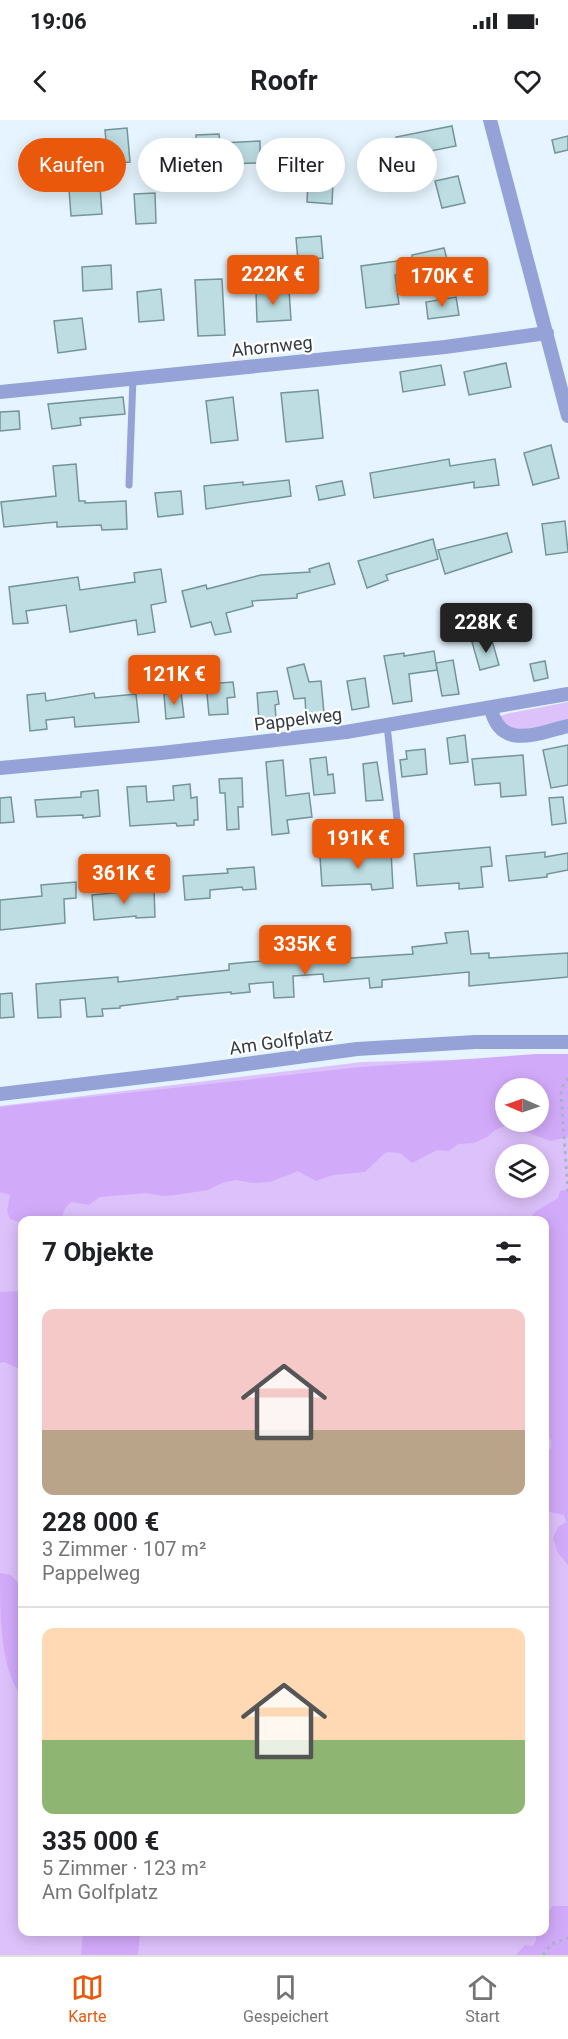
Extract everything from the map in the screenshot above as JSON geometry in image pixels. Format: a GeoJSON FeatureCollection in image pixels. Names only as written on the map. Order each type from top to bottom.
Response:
{"type":"FeatureCollection","features":[{"type":"Feature","properties":{"kind":"street"},"geometry":{"type":"LineString","coordinates":[[490,120],[568,416]]}},
{"type":"Feature","properties":{"kind":"street","name":"Ahornweg"},"geometry":{"type":"LineString","coordinates":[[0,392],[445,347],[547,333]]}},
{"type":"Feature","properties":{"kind":"street","name":"Pappelweg"},"geometry":{"type":"LineString","coordinates":[[0,768],[196,749],[387,725],[568,694]]}},
{"type":"Feature","properties":{"kind":"street"},"geometry":{"type":"LineString","coordinates":[[491,709],[494,721],[500,730],[508,735],[525,735],[568,726]]}},
{"type":"Feature","properties":{"kind":"street","name":"Am Golfplatz"},"geometry":{"type":"LineString","coordinates":[[0,1094],[357,1049],[475,1042],[568,1042]]}},
{"type":"Feature","properties":{"kind":"lane"},"geometry":{"type":"LineString","coordinates":[[129,485],[133,378]]}},
{"type":"Feature","properties":{"kind":"lane"},"geometry":{"type":"LineString","coordinates":[[387,725],[399,838]]}},
{"type":"Feature","properties":{"kind":"path"},"geometry":{"type":"LineString","coordinates":[[568,1078],[561,1094],[568,1192]]}},
{"type":"Feature","properties":{"kind":"path"},"geometry":{"type":"LineString","coordinates":[[543,1955],[551,1944],[568,1938]]}},
{"type":"Feature","properties":{"kind":"shaded area"},"geometry":{"type":"Polygon","coordinates":[[[568,702],[568,720],[510,731],[500,719],[506,714],[568,702]]]}},
{"type":"Feature","properties":{"kind":"shaded area"},"geometry":{"type":"Polygon","coordinates":[[[536,1054],[568,1054],[568,1137],[550,1141],[526,1132],[549,1132],[549,1078],[495,1078],[495,1130],[474,1143],[458,1144],[449,1151],[437,1150],[412,1163],[400,1153],[386,1152],[365,1172],[333,1175],[316,1181],[298,1171],[270,1182],[253,1183],[236,1180],[222,1183],[208,1190],[176,1195],[162,1196],[147,1193],[100,1197],[89,1205],[71,1202],[65,1208],[63,1216],[18,1216],[18,1222],[10,1219],[7,1211],[10,1195],[0,1192],[0,1107],[361,1067],[536,1054]]]}},
{"type":"Feature","properties":{"kind":"shaded area"},"geometry":{"type":"Polygon","coordinates":[[[568,1057],[568,1955],[0,1955],[0,1106],[362,1062],[568,1057]]]}},
{"type":"Feature","properties":{"kind":"shaded area"},"geometry":{"type":"Polygon","coordinates":[[[568,1189],[568,1565],[558,1553],[553,1538],[558,1527],[566,1522],[564,1515],[549,1512],[551,1443],[549,1438],[549,1216],[532,1216],[558,1198],[560,1191],[568,1189]]]}},
{"type":"Feature","properties":{"kind":"shaded area"},"geometry":{"type":"Polygon","coordinates":[[[18,1291],[18,1368],[4,1362],[0,1363],[0,1292],[18,1291]]]}},
{"type":"Feature","properties":{"kind":"shaded area"},"geometry":{"type":"Polygon","coordinates":[[[0,1573],[11,1575],[18,1583],[18,1690],[9,1672],[5,1656],[1,1622],[0,1573]]]}},
{"type":"Feature","properties":{"kind":"shaded area"},"geometry":{"type":"Polygon","coordinates":[[[553,1906],[568,1906],[568,1955],[516,1955],[525,1945],[533,1946],[536,1936],[549,1936],[549,1910],[553,1906]]]}},
{"type":"Feature","properties":{"kind":"shaded area"},"geometry":{"type":"Polygon","coordinates":[[[83,1936],[140,1936],[138,1955],[81,1955],[83,1936]]]}},
{"type":"Feature","properties":{"kind":"building"},"geometry":{"type":"Polygon","coordinates":[[[452,126],[456,146],[437,150],[437,138],[396,137],[452,126]]]}},
{"type":"Feature","properties":{"kind":"building"},"geometry":{"type":"Polygon","coordinates":[[[127,128],[130,162],[126,162],[126,138],[106,138],[105,130],[127,128]]]}},
{"type":"Feature","properties":{"kind":"building"},"geometry":{"type":"Polygon","coordinates":[[[219,134],[219,138],[196,138],[196,135],[219,134]]]}},
{"type":"Feature","properties":{"kind":"building"},"geometry":{"type":"Polygon","coordinates":[[[568,136],[568,150],[555,153],[552,140],[568,136]]]}},
{"type":"Feature","properties":{"kind":"building"},"geometry":{"type":"Polygon","coordinates":[[[256,141],[256,163],[244,163],[244,142],[256,141]]]}},
{"type":"Feature","properties":{"kind":"building"},"geometry":{"type":"Polygon","coordinates":[[[458,176],[465,203],[442,208],[437,181],[458,176]]]}},
{"type":"Feature","properties":{"kind":"building"},"geometry":{"type":"Polygon","coordinates":[[[69,192],[100,192],[102,214],[71,216],[69,192]]]}},
{"type":"Feature","properties":{"kind":"building"},"geometry":{"type":"Polygon","coordinates":[[[307,192],[333,192],[332,204],[307,202],[307,192]]]}},
{"type":"Feature","properties":{"kind":"building"},"geometry":{"type":"Polygon","coordinates":[[[155,193],[156,223],[136,224],[134,194],[155,193]]]}},
{"type":"Feature","properties":{"kind":"building"},"geometry":{"type":"Polygon","coordinates":[[[321,236],[323,258],[298,261],[296,238],[321,236]]]}},
{"type":"Feature","properties":{"kind":"building"},"geometry":{"type":"Polygon","coordinates":[[[444,248],[448,263],[395,275],[399,304],[366,308],[361,266],[412,259],[412,255],[444,248]]]}},
{"type":"Feature","properties":{"kind":"building"},"geometry":{"type":"Polygon","coordinates":[[[111,265],[112,289],[83,291],[82,267],[111,265]]]}},
{"type":"Feature","properties":{"kind":"building"},"geometry":{"type":"Polygon","coordinates":[[[222,279],[225,335],[198,336],[195,280],[222,279]]]}},
{"type":"Feature","properties":{"kind":"building"},"geometry":{"type":"Polygon","coordinates":[[[161,289],[164,320],[139,322],[137,292],[161,289]]]}},
{"type":"Feature","properties":{"kind":"building"},"geometry":{"type":"Polygon","coordinates":[[[289,290],[291,320],[257,322],[256,292],[289,290]]]}},
{"type":"Feature","properties":{"kind":"building"},"geometry":{"type":"Polygon","coordinates":[[[456,297],[459,315],[428,319],[426,302],[456,297]]]}},
{"type":"Feature","properties":{"kind":"building"},"geometry":{"type":"Polygon","coordinates":[[[82,318],[86,349],[58,353],[54,321],[82,318]]]}},
{"type":"Feature","properties":{"kind":"building"},"geometry":{"type":"Polygon","coordinates":[[[506,363],[511,387],[469,395],[464,372],[506,363]]]}},
{"type":"Feature","properties":{"kind":"building"},"geometry":{"type":"Polygon","coordinates":[[[441,365],[445,385],[403,392],[400,372],[441,365]]]}},
{"type":"Feature","properties":{"kind":"building"},"geometry":{"type":"Polygon","coordinates":[[[318,390],[323,438],[286,442],[281,393],[318,390]]]}},
{"type":"Feature","properties":{"kind":"building"},"geometry":{"type":"Polygon","coordinates":[[[123,397],[125,414],[80,418],[81,425],[52,429],[48,404],[123,397]]]}},
{"type":"Feature","properties":{"kind":"building"},"geometry":{"type":"Polygon","coordinates":[[[233,397],[238,440],[211,443],[206,401],[233,397]]]}},
{"type":"Feature","properties":{"kind":"building"},"geometry":{"type":"Polygon","coordinates":[[[19,411],[20,429],[0,431],[0,412],[19,411]]]}},
{"type":"Feature","properties":{"kind":"building"},"geometry":{"type":"Polygon","coordinates":[[[551,445],[559,478],[533,485],[524,453],[551,445]]]}},
{"type":"Feature","properties":{"kind":"building"},"geometry":{"type":"Polygon","coordinates":[[[449,459],[450,466],[495,459],[499,485],[474,488],[474,482],[374,498],[370,473],[449,459]]]}},
{"type":"Feature","properties":{"kind":"building"},"geometry":{"type":"Polygon","coordinates":[[[76,464],[79,501],[85,501],[85,503],[126,501],[127,529],[102,530],[101,525],[57,527],[57,522],[4,527],[1,502],[56,496],[53,466],[76,464]]]}},
{"type":"Feature","properties":{"kind":"building"},"geometry":{"type":"Polygon","coordinates":[[[289,480],[291,496],[206,509],[204,486],[289,480]]]}},
{"type":"Feature","properties":{"kind":"building"},"geometry":{"type":"Polygon","coordinates":[[[342,481],[345,495],[319,500],[316,486],[342,481]]]}},
{"type":"Feature","properties":{"kind":"building"},"geometry":{"type":"Polygon","coordinates":[[[181,491],[183,514],[158,517],[155,493],[181,491]]]}},
{"type":"Feature","properties":{"kind":"building"},"geometry":{"type":"Polygon","coordinates":[[[565,521],[568,552],[546,555],[542,524],[565,521]]]}},
{"type":"Feature","properties":{"kind":"building"},"geometry":{"type":"Polygon","coordinates":[[[507,533],[512,552],[445,574],[438,550],[507,533]]]}},
{"type":"Feature","properties":{"kind":"building"},"geometry":{"type":"Polygon","coordinates":[[[433,539],[438,559],[386,575],[388,580],[367,588],[358,561],[433,539]]]}},
{"type":"Feature","properties":{"kind":"building"},"geometry":{"type":"Polygon","coordinates":[[[329,563],[335,584],[297,594],[297,598],[252,601],[253,606],[226,613],[231,632],[215,635],[211,622],[191,627],[182,591],[206,585],[207,589],[261,575],[310,572],[309,569],[329,563]]]}},
{"type":"Feature","properties":{"kind":"building"},"geometry":{"type":"Polygon","coordinates":[[[161,569],[166,602],[151,605],[155,632],[138,635],[136,620],[70,632],[66,605],[26,611],[28,623],[13,624],[9,587],[78,577],[80,590],[135,582],[134,573],[161,569]]]}},
{"type":"Feature","properties":{"kind":"building"},"geometry":{"type":"Polygon","coordinates":[[[491,637],[499,665],[480,670],[472,642],[491,637]]]}},
{"type":"Feature","properties":{"kind":"building"},"geometry":{"type":"Polygon","coordinates":[[[434,651],[437,670],[409,674],[412,701],[393,704],[384,656],[404,653],[404,656],[434,651]]]}},
{"type":"Feature","properties":{"kind":"building"},"geometry":{"type":"Polygon","coordinates":[[[453,660],[459,694],[442,696],[436,663],[453,660]]]}},
{"type":"Feature","properties":{"kind":"building"},"geometry":{"type":"Polygon","coordinates":[[[545,661],[548,678],[534,681],[530,664],[545,661]]]}},
{"type":"Feature","properties":{"kind":"building"},"geometry":{"type":"Polygon","coordinates":[[[304,664],[309,682],[321,681],[324,713],[306,714],[305,698],[294,699],[287,668],[304,664]]]}},
{"type":"Feature","properties":{"kind":"building"},"geometry":{"type":"Polygon","coordinates":[[[365,678],[369,707],[352,710],[347,681],[365,678]]]}},
{"type":"Feature","properties":{"kind":"building"},"geometry":{"type":"Polygon","coordinates":[[[233,682],[235,697],[227,698],[228,714],[209,715],[206,684],[233,682]]]}},
{"type":"Feature","properties":{"kind":"building"},"geometry":{"type":"Polygon","coordinates":[[[277,691],[279,704],[275,705],[276,719],[259,720],[257,693],[277,691]]]}},
{"type":"Feature","properties":{"kind":"building"},"geometry":{"type":"Polygon","coordinates":[[[181,692],[184,717],[166,719],[164,694],[181,692]]]}},
{"type":"Feature","properties":{"kind":"building"},"geometry":{"type":"Polygon","coordinates":[[[45,693],[46,701],[94,693],[95,698],[136,694],[139,722],[75,727],[74,717],[46,720],[47,729],[30,731],[27,695],[45,693]]]}},
{"type":"Feature","properties":{"kind":"building"},"geometry":{"type":"Polygon","coordinates":[[[465,735],[468,762],[450,764],[447,738],[465,735]]]}},
{"type":"Feature","properties":{"kind":"building"},"geometry":{"type":"Polygon","coordinates":[[[568,745],[568,785],[551,788],[543,750],[568,745]]]}},
{"type":"Feature","properties":{"kind":"building"},"geometry":{"type":"Polygon","coordinates":[[[425,749],[427,774],[402,777],[400,760],[407,759],[406,751],[425,749]]]}},
{"type":"Feature","properties":{"kind":"building"},"geometry":{"type":"Polygon","coordinates":[[[523,755],[526,795],[501,797],[500,783],[475,785],[472,759],[523,755]]]}},
{"type":"Feature","properties":{"kind":"building"},"geometry":{"type":"Polygon","coordinates":[[[326,757],[328,775],[333,774],[335,793],[314,795],[310,759],[326,757]]]}},
{"type":"Feature","properties":{"kind":"building"},"geometry":{"type":"Polygon","coordinates":[[[283,760],[286,796],[309,793],[312,817],[287,820],[289,833],[272,835],[266,762],[283,760]]]}},
{"type":"Feature","properties":{"kind":"building"},"geometry":{"type":"Polygon","coordinates":[[[377,762],[383,800],[366,801],[363,764],[377,762]]]}},
{"type":"Feature","properties":{"kind":"building"},"geometry":{"type":"Polygon","coordinates":[[[242,778],[243,807],[238,807],[239,829],[227,830],[225,793],[220,793],[219,779],[242,778]]]}},
{"type":"Feature","properties":{"kind":"building"},"geometry":{"type":"Polygon","coordinates":[[[190,784],[191,798],[197,797],[198,820],[194,820],[194,825],[177,826],[176,823],[130,826],[127,787],[146,786],[147,802],[174,800],[173,786],[190,784]]]}},
{"type":"Feature","properties":{"kind":"building"},"geometry":{"type":"Polygon","coordinates":[[[98,790],[100,816],[37,817],[35,800],[81,797],[81,792],[98,790]]]}},
{"type":"Feature","properties":{"kind":"building"},"geometry":{"type":"Polygon","coordinates":[[[11,797],[14,822],[0,823],[0,798],[11,797]]]}},
{"type":"Feature","properties":{"kind":"building"},"geometry":{"type":"Polygon","coordinates":[[[563,797],[566,823],[552,825],[549,798],[563,797]]]}},
{"type":"Feature","properties":{"kind":"building"},"geometry":{"type":"Polygon","coordinates":[[[490,847],[492,866],[481,867],[483,887],[459,889],[459,883],[417,886],[414,854],[490,847]]]}},
{"type":"Feature","properties":{"kind":"building"},"geometry":{"type":"Polygon","coordinates":[[[391,851],[393,888],[372,890],[371,884],[322,886],[320,857],[391,851]]]}},
{"type":"Feature","properties":{"kind":"building"},"geometry":{"type":"Polygon","coordinates":[[[545,852],[545,857],[568,853],[568,870],[547,874],[547,877],[509,881],[506,856],[545,852]]]}},
{"type":"Feature","properties":{"kind":"building"},"geometry":{"type":"Polygon","coordinates":[[[254,867],[256,889],[243,890],[242,887],[210,890],[210,898],[185,900],[183,876],[228,873],[227,869],[254,867]]]}},
{"type":"Feature","properties":{"kind":"building"},"geometry":{"type":"Polygon","coordinates":[[[76,882],[76,898],[64,899],[65,923],[0,930],[0,900],[42,896],[41,885],[76,882]]]}},
{"type":"Feature","properties":{"kind":"building"},"geometry":{"type":"Polygon","coordinates":[[[154,889],[155,917],[136,918],[136,916],[94,920],[92,895],[154,889]]]}},
{"type":"Feature","properties":{"kind":"building"},"geometry":{"type":"Polygon","coordinates":[[[468,931],[471,954],[489,953],[489,958],[568,953],[568,977],[469,986],[469,972],[382,980],[382,987],[370,988],[369,978],[324,982],[323,974],[293,976],[294,997],[274,998],[273,982],[249,984],[250,992],[177,997],[178,999],[102,1009],[103,1016],[87,1017],[85,998],[60,1000],[61,1017],[38,1018],[36,984],[118,977],[118,982],[229,970],[229,964],[272,960],[271,955],[304,953],[305,961],[413,954],[412,947],[447,943],[445,933],[468,931]]]}},
{"type":"Feature","properties":{"kind":"building"},"geometry":{"type":"Polygon","coordinates":[[[12,993],[14,1017],[0,1018],[0,994],[12,993]]]}}]}
